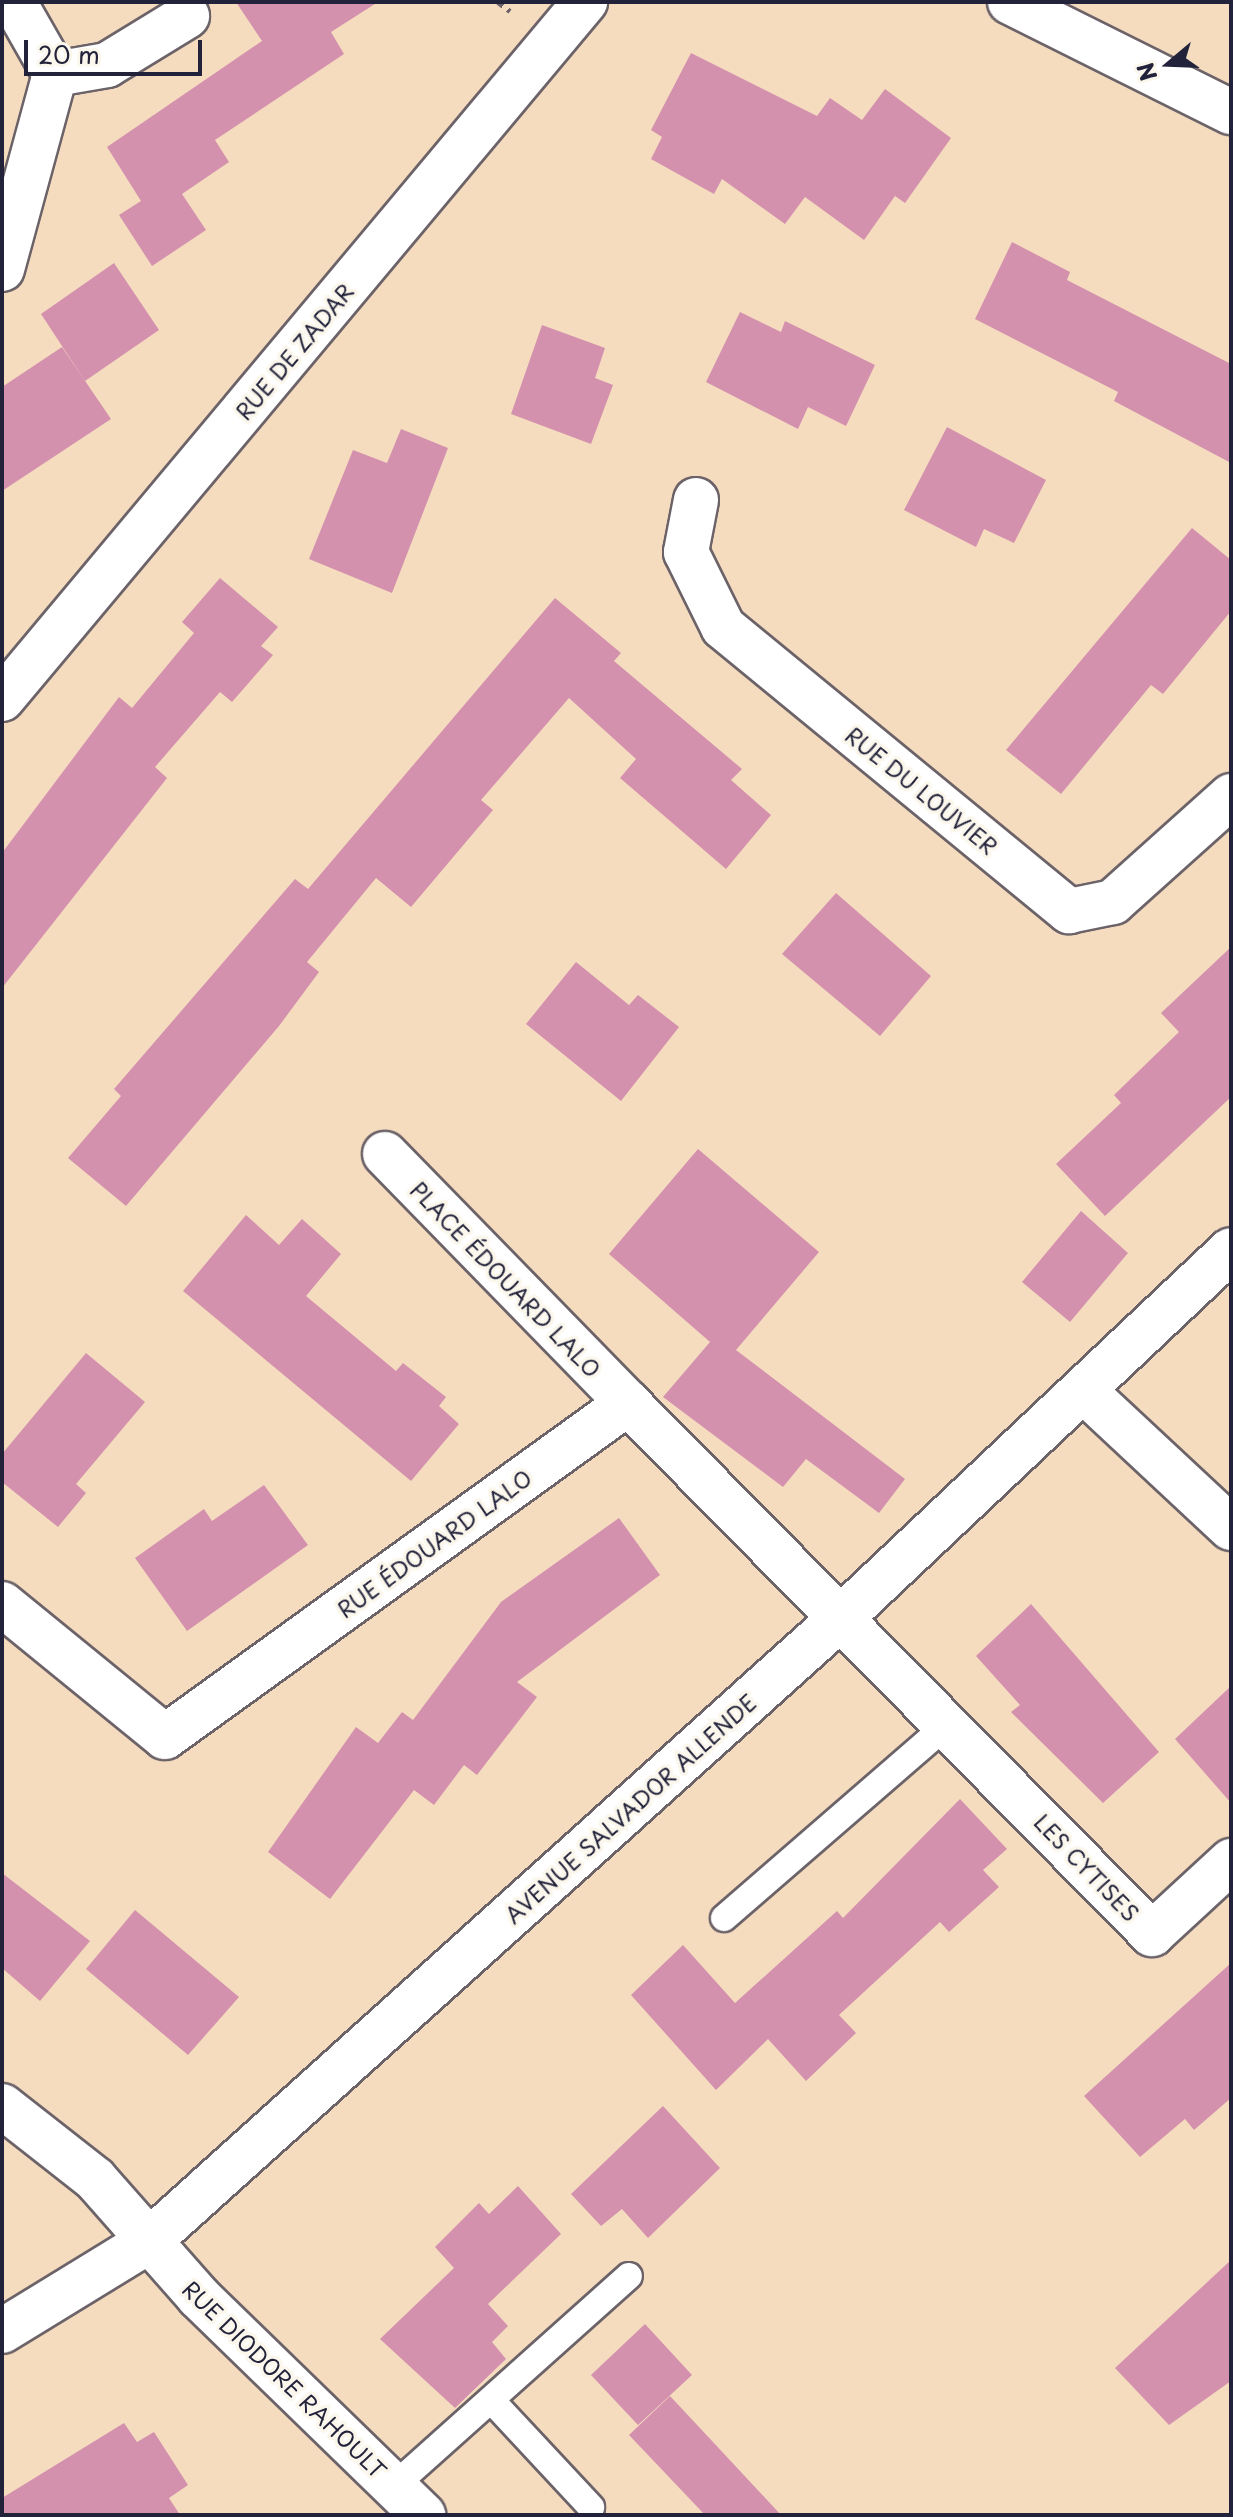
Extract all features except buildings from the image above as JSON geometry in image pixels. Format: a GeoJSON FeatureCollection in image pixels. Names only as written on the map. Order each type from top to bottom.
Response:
{"type":"FeatureCollection","features":[{"type":"Feature","properties":{"kind":"street"},"geometry":{"type":"LineString","coordinates":[[2,269],[55,74],[14,2]]}},
{"type":"Feature","properties":{"kind":"street","name":"RUE DE ZADAR"},"geometry":{"type":"LineString","coordinates":[[3,696],[585,2]]}},
{"type":"Feature","properties":{"kind":"street"},"geometry":{"type":"LineString","coordinates":[[1010,2],[1231,112]]}},
{"type":"Feature","properties":{"kind":"street"},"geometry":{"type":"LineString","coordinates":[[55,74],[107,65],[187,16]]}},
{"type":"Feature","properties":{"kind":"street","name":"RUE DU LOUVIER"},"geometry":{"type":"LineString","coordinates":[[696,500],[686,552],[723,627],[1069,911],[1113,902],[1231,796]]}},
{"type":"Feature","properties":{"kind":"street","name":"PLACE ÉDOUARD LALO"},"geometry":{"type":"LineString","coordinates":[[385,1154],[628,1403]]}},
{"type":"Feature","properties":{"kind":"street","name":"AVENUE SALVADOR ALLENDE"},"geometry":{"type":"LineString","coordinates":[[2,2331],[149,2241],[843,1616],[1231,1250]]}},
{"type":"Feature","properties":{"kind":"street"},"geometry":{"type":"LineString","coordinates":[[1084,1391],[1231,1528]]}},
{"type":"Feature","properties":{"kind":"street"},"geometry":{"type":"LineString","coordinates":[[628,1403],[843,1616]]}},
{"type":"Feature","properties":{"kind":"street","name":"RUE ÉDOUARD LALO"},"geometry":{"type":"LineString","coordinates":[[2,1604],[165,1737],[628,1403]]}},
{"type":"Feature","properties":{"kind":"street","name":"LES CYTISES"},"geometry":{"type":"LineString","coordinates":[[843,1616],[1152,1934],[1231,1861]]}},
{"type":"Feature","properties":{"kind":"street","name":"RUE DIODORE RAHOULT"},"geometry":{"type":"LineString","coordinates":[[2,2106],[95,2179],[149,2241],[409,2501]]}},
{"type":"Feature","properties":{"kind":"lane"},"geometry":{"type":"LineString","coordinates":[[724,1918],[948,1724]]}},
{"type":"Feature","properties":{"kind":"lane"},"geometry":{"type":"LineString","coordinates":[[409,2501],[493,2402],[629,2276]]}},
{"type":"Feature","properties":{"kind":"lane"},"geometry":{"type":"LineString","coordinates":[[493,2402],[591,2507]]}}]}
